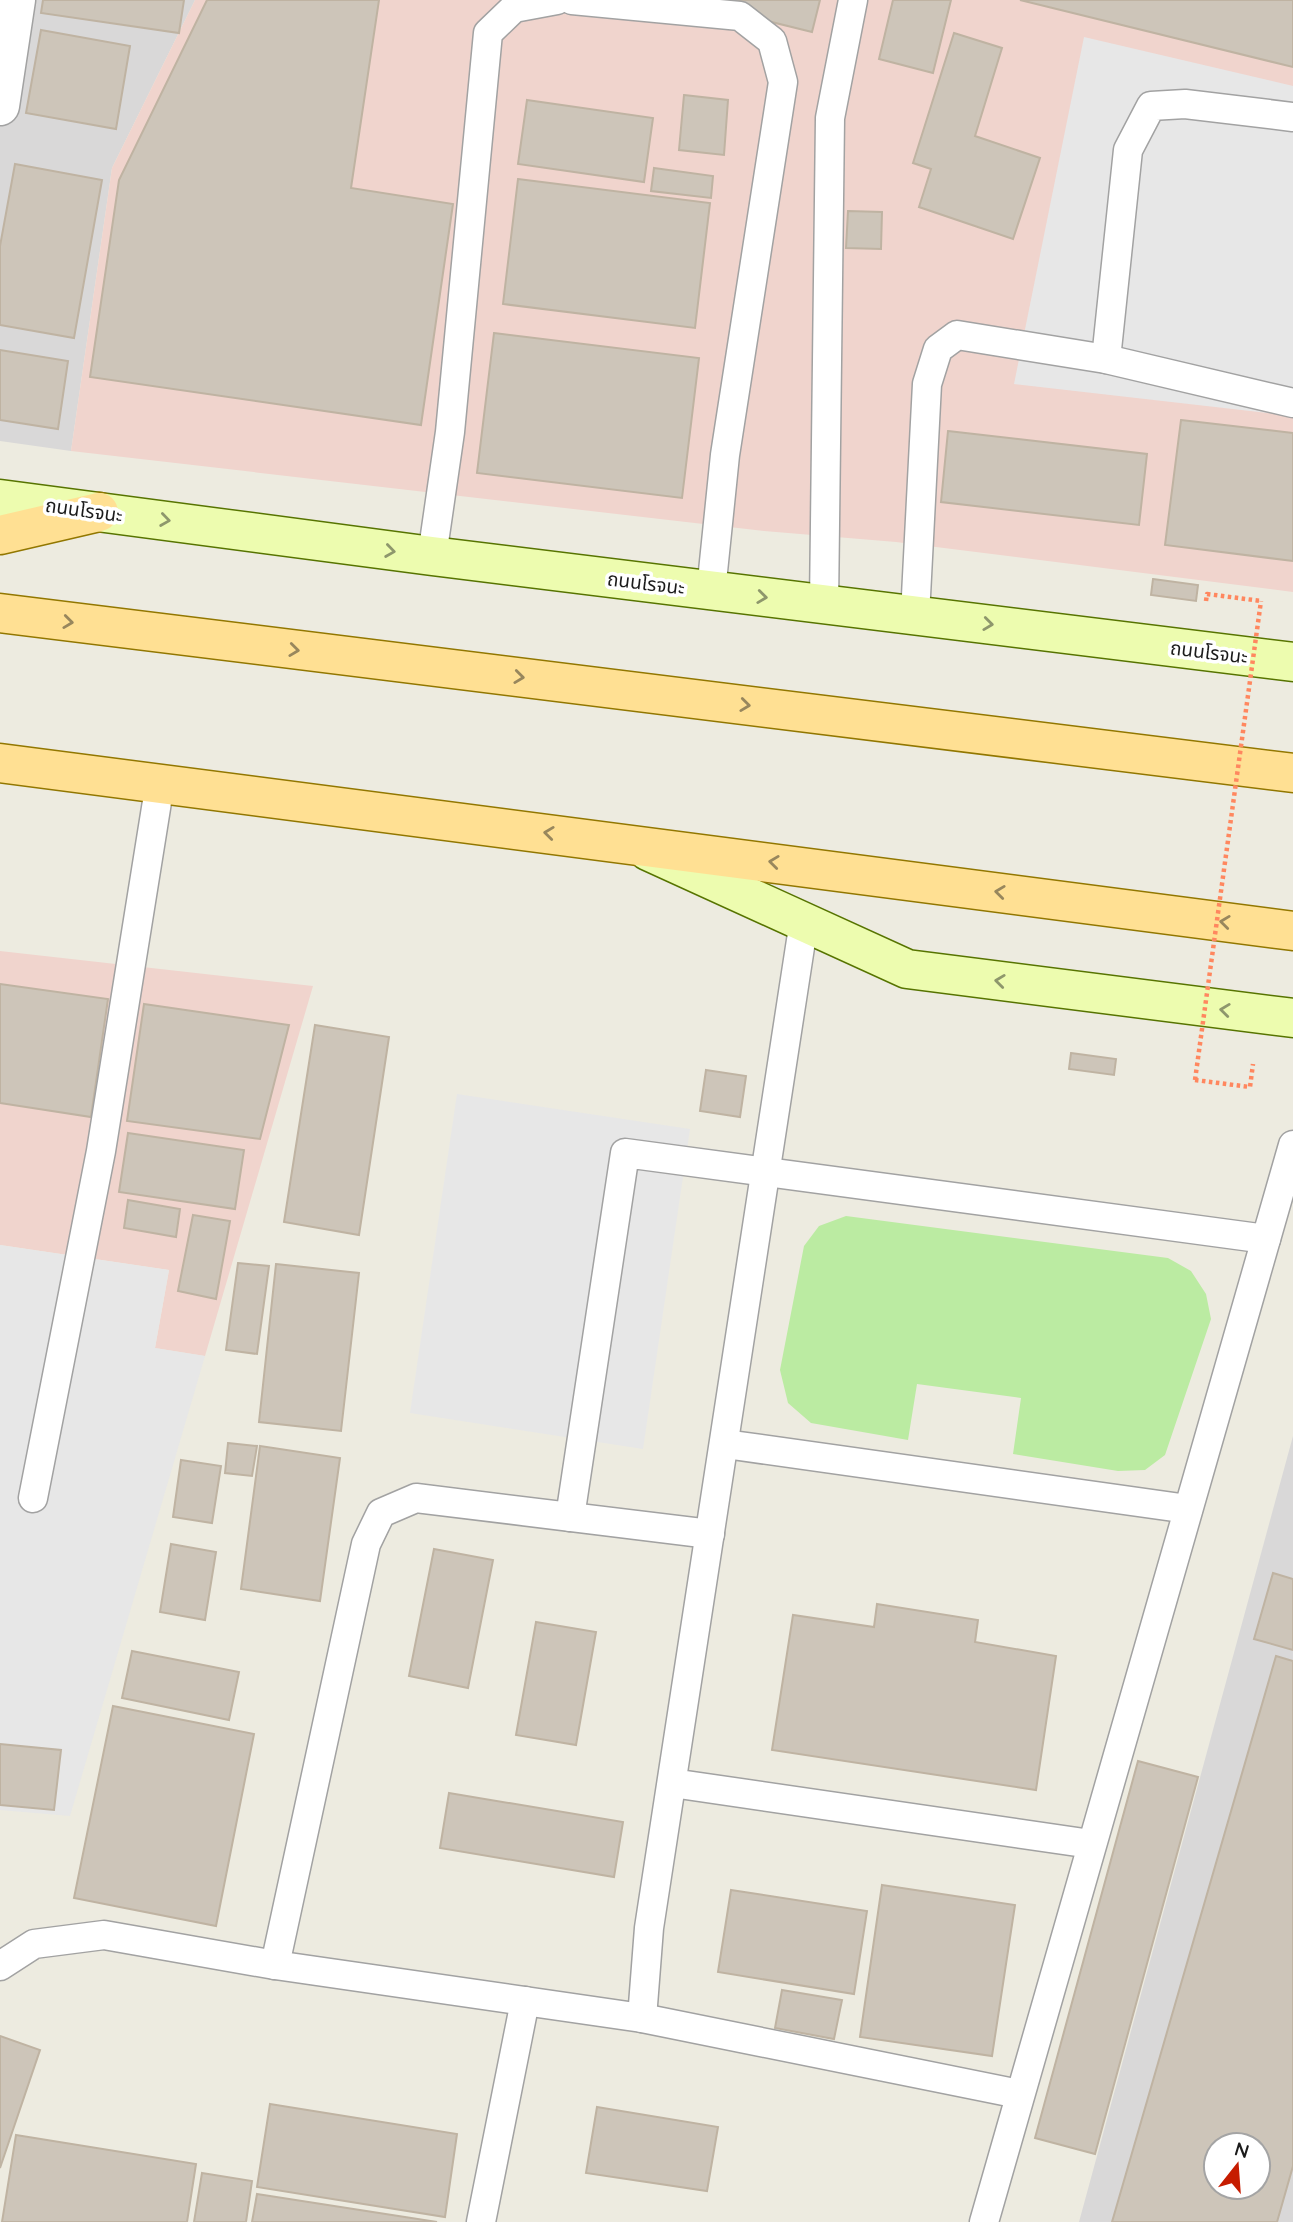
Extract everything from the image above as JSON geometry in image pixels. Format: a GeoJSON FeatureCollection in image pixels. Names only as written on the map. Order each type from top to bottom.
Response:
{"type":"FeatureCollection","features":[{"type":"Feature","properties":{"kind":"main road","name":"ถนนโรจนะ"},"geometry":{"type":"LineString","coordinates":[[0,499],[432,556],[1293,662]]}},
{"type":"Feature","properties":{"kind":"main road"},"geometry":{"type":"LineString","coordinates":[[0,535],[99,512]]}},
{"type":"Feature","properties":{"kind":"main road"},"geometry":{"type":"LineString","coordinates":[[0,613],[1293,773]]}},
{"type":"Feature","properties":{"kind":"main road"},"geometry":{"type":"LineString","coordinates":[[0,763],[1293,931]]}},
{"type":"Feature","properties":{"kind":"main road"},"geometry":{"type":"LineString","coordinates":[[632,844],[907,969],[1293,1018]]}},
{"type":"Feature","properties":{"kind":"street"},"geometry":{"type":"LineString","coordinates":[[0,106],[16,0]]}},
{"type":"Feature","properties":{"kind":"lane"},"geometry":{"type":"LineString","coordinates":[[432,556],[450,432],[488,33],[514,8],[556,0]]}},
{"type":"Feature","properties":{"kind":"lane"},"geometry":{"type":"LineString","coordinates":[[572,0],[740,16],[772,41],[783,82],[725,455],[710,591]]}},
{"type":"Feature","properties":{"kind":"lane"},"geometry":{"type":"LineString","coordinates":[[824,605],[830,118],[853,0]]}},
{"type":"Feature","properties":{"kind":"lane"},"geometry":{"type":"LineString","coordinates":[[1105,359],[1128,150],[1151,106],[1185,104],[1293,117]]}},
{"type":"Feature","properties":{"kind":"lane"},"geometry":{"type":"LineString","coordinates":[[915,615],[927,384],[938,349],[957,335],[1105,359],[1293,403]]}},
{"type":"Feature","properties":{"kind":"lane"},"geometry":{"type":"LineString","coordinates":[[33,1498],[101,1151],[160,783]]}},
{"type":"Feature","properties":{"kind":"lane"},"geometry":{"type":"LineString","coordinates":[[642,2018],[649,1928],[804,922]]}},
{"type":"Feature","properties":{"kind":"lane"},"geometry":{"type":"LineString","coordinates":[[984,2222],[1293,1145]]}},
{"type":"Feature","properties":{"kind":"lane"},"geometry":{"type":"LineString","coordinates":[[570,1517],[625,1153],[1266,1239]]}},
{"type":"Feature","properties":{"kind":"lane"},"geometry":{"type":"LineString","coordinates":[[725,1444],[1188,1509]]}},
{"type":"Feature","properties":{"kind":"lane"},"geometry":{"type":"LineString","coordinates":[[275,1965],[366,1544],[381,1513],[416,1498],[710,1534]]}},
{"type":"Feature","properties":{"kind":"lane"},"geometry":{"type":"LineString","coordinates":[[672,1783],[1091,1844]]}},
{"type":"Feature","properties":{"kind":"lane"},"geometry":{"type":"LineString","coordinates":[[0,1966],[34,1944],[104,1935],[275,1965],[642,2018],[1019,2094]]}},
{"type":"Feature","properties":{"kind":"lane"},"geometry":{"type":"LineString","coordinates":[[481,2222],[525,2001]]}},
{"type":"Feature","properties":{"kind":"path"},"geometry":{"type":"LineString","coordinates":[[1207,594],[1261,601],[1195,1080],[1250,1087]]}},
{"type":"Feature","properties":{"kind":"shaded area"},"geometry":{"type":"Polygon","coordinates":[[[0,0],[195,0],[112,168],[71,451],[0,441],[0,0]]]}},
{"type":"Feature","properties":{"kind":"shaded area"},"geometry":{"type":"Polygon","coordinates":[[[195,0],[1293,0],[1293,592],[896,542],[764,531],[71,451],[112,168],[195,0]]]}},
{"type":"Feature","properties":{"kind":"shaded area"},"geometry":{"type":"Polygon","coordinates":[[[1084,37],[1293,86],[1293,416],[1014,384],[1084,37]]]}},
{"type":"Feature","properties":{"kind":"shaded area"},"geometry":{"type":"Polygon","coordinates":[[[0,951],[313,986],[205,1356],[155,1348],[169,1270],[0,1245],[0,951]]]}},
{"type":"Feature","properties":{"kind":"shaded area"},"geometry":{"type":"Polygon","coordinates":[[[457,1094],[690,1129],[643,1449],[410,1413],[457,1094]]]}},
{"type":"Feature","properties":{"kind":"shaded area"},"geometry":{"type":"Polygon","coordinates":[[[0,1245],[169,1270],[155,1348],[205,1356],[70,1816],[0,1810],[0,1245]]]}},
{"type":"Feature","properties":{"kind":"shaded area"},"geometry":{"type":"Polygon","coordinates":[[[1293,1436],[1293,2222],[1079,2222],[1293,1436]]]}},
{"type":"Feature","properties":{"kind":"green space"},"geometry":{"type":"Polygon","coordinates":[[[846,1216],[1168,1258],[1191,1271],[1206,1294],[1211,1319],[1165,1455],[1145,1470],[1118,1471],[1013,1454],[1021,1398],[917,1384],[908,1440],[811,1423],[788,1403],[780,1370],[804,1246],[819,1226],[846,1216]]]}},
{"type":"Feature","properties":{"kind":"building"},"geometry":{"type":"Polygon","coordinates":[[[43,0],[184,0],[179,33],[41,13],[43,0]]]}},
{"type":"Feature","properties":{"kind":"building"},"geometry":{"type":"Polygon","coordinates":[[[207,0],[379,0],[351,188],[453,204],[421,425],[90,377],[119,180],[207,0]]]}},
{"type":"Feature","properties":{"kind":"building"},"geometry":{"type":"Polygon","coordinates":[[[717,0],[820,0],[812,32],[715,8],[717,0]]]}},
{"type":"Feature","properties":{"kind":"building"},"geometry":{"type":"Polygon","coordinates":[[[893,0],[951,0],[933,73],[879,59],[893,0]]]}},
{"type":"Feature","properties":{"kind":"building"},"geometry":{"type":"Polygon","coordinates":[[[1020,0],[1293,0],[1293,67],[1020,0]]]}},
{"type":"Feature","properties":{"kind":"building"},"geometry":{"type":"Polygon","coordinates":[[[41,30],[130,46],[116,129],[26,113],[41,30]]]}},
{"type":"Feature","properties":{"kind":"building"},"geometry":{"type":"Polygon","coordinates":[[[954,33],[1002,48],[975,136],[1040,158],[1013,239],[919,207],[931,169],[913,163],[954,33]]]}},
{"type":"Feature","properties":{"kind":"building"},"geometry":{"type":"Polygon","coordinates":[[[684,95],[728,100],[724,155],[679,150],[684,95]]]}},
{"type":"Feature","properties":{"kind":"building"},"geometry":{"type":"Polygon","coordinates":[[[527,100],[653,118],[644,182],[518,164],[527,100]]]}},
{"type":"Feature","properties":{"kind":"building"},"geometry":{"type":"Polygon","coordinates":[[[15,164],[102,180],[74,338],[0,325],[0,246],[15,164]]]}},
{"type":"Feature","properties":{"kind":"building"},"geometry":{"type":"Polygon","coordinates":[[[654,168],[713,176],[711,198],[651,191],[654,168]]]}},
{"type":"Feature","properties":{"kind":"building"},"geometry":{"type":"Polygon","coordinates":[[[518,179],[710,203],[695,328],[503,304],[518,179]]]}},
{"type":"Feature","properties":{"kind":"building"},"geometry":{"type":"Polygon","coordinates":[[[848,211],[882,212],[881,249],[846,248],[848,211]]]}},
{"type":"Feature","properties":{"kind":"building"},"geometry":{"type":"Polygon","coordinates":[[[494,333],[699,358],[682,498],[477,473],[494,333]]]}},
{"type":"Feature","properties":{"kind":"building"},"geometry":{"type":"Polygon","coordinates":[[[0,350],[68,361],[58,429],[0,420],[0,350]]]}},
{"type":"Feature","properties":{"kind":"building"},"geometry":{"type":"Polygon","coordinates":[[[1181,420],[1293,433],[1293,561],[1165,545],[1181,420]]]}},
{"type":"Feature","properties":{"kind":"building"},"geometry":{"type":"Polygon","coordinates":[[[948,431],[1147,454],[1139,525],[941,502],[948,431]]]}},
{"type":"Feature","properties":{"kind":"building"},"geometry":{"type":"Polygon","coordinates":[[[1153,579],[1198,585],[1196,601],[1151,595],[1153,579]]]}},
{"type":"Feature","properties":{"kind":"building"},"geometry":{"type":"Polygon","coordinates":[[[0,984],[108,999],[91,1117],[0,1103],[0,984]]]}},
{"type":"Feature","properties":{"kind":"building"},"geometry":{"type":"Polygon","coordinates":[[[144,1004],[289,1025],[260,1139],[127,1121],[144,1004]]]}},
{"type":"Feature","properties":{"kind":"building"},"geometry":{"type":"Polygon","coordinates":[[[315,1025],[389,1037],[359,1235],[284,1222],[315,1025]]]}},
{"type":"Feature","properties":{"kind":"building"},"geometry":{"type":"Polygon","coordinates":[[[1071,1053],[1116,1059],[1114,1075],[1069,1069],[1071,1053]]]}},
{"type":"Feature","properties":{"kind":"building"},"geometry":{"type":"Polygon","coordinates":[[[706,1070],[746,1076],[740,1117],[700,1111],[706,1070]]]}},
{"type":"Feature","properties":{"kind":"building"},"geometry":{"type":"Polygon","coordinates":[[[128,1133],[244,1150],[235,1209],[119,1192],[128,1133]]]}},
{"type":"Feature","properties":{"kind":"building"},"geometry":{"type":"Polygon","coordinates":[[[128,1200],[180,1209],[176,1237],[124,1228],[128,1200]]]}},
{"type":"Feature","properties":{"kind":"building"},"geometry":{"type":"Polygon","coordinates":[[[193,1215],[230,1221],[216,1299],[178,1291],[193,1215]]]}},
{"type":"Feature","properties":{"kind":"building"},"geometry":{"type":"Polygon","coordinates":[[[238,1263],[269,1266],[257,1354],[226,1350],[238,1263]]]}},
{"type":"Feature","properties":{"kind":"building"},"geometry":{"type":"Polygon","coordinates":[[[276,1264],[359,1273],[341,1431],[259,1422],[276,1264]]]}},
{"type":"Feature","properties":{"kind":"building"},"geometry":{"type":"Polygon","coordinates":[[[228,1443],[257,1446],[252,1476],[225,1473],[228,1443]]]}},
{"type":"Feature","properties":{"kind":"building"},"geometry":{"type":"Polygon","coordinates":[[[260,1446],[340,1458],[320,1601],[241,1589],[260,1446]]]}},
{"type":"Feature","properties":{"kind":"building"},"geometry":{"type":"Polygon","coordinates":[[[181,1460],[221,1466],[212,1523],[173,1517],[181,1460]]]}},
{"type":"Feature","properties":{"kind":"building"},"geometry":{"type":"Polygon","coordinates":[[[171,1544],[216,1552],[205,1620],[160,1612],[171,1544]]]}},
{"type":"Feature","properties":{"kind":"building"},"geometry":{"type":"Polygon","coordinates":[[[434,1549],[493,1560],[468,1688],[409,1676],[434,1549]]]}},
{"type":"Feature","properties":{"kind":"building"},"geometry":{"type":"Polygon","coordinates":[[[1273,1573],[1293,1579],[1293,1650],[1254,1639],[1273,1573]]]}},
{"type":"Feature","properties":{"kind":"building"},"geometry":{"type":"Polygon","coordinates":[[[877,1604],[978,1620],[975,1642],[1056,1656],[1036,1790],[772,1750],[793,1615],[874,1627],[877,1604]]]}},
{"type":"Feature","properties":{"kind":"building"},"geometry":{"type":"Polygon","coordinates":[[[536,1622],[596,1632],[576,1745],[516,1735],[536,1622]]]}},
{"type":"Feature","properties":{"kind":"building"},"geometry":{"type":"Polygon","coordinates":[[[132,1651],[239,1672],[229,1720],[122,1698],[132,1651]]]}},
{"type":"Feature","properties":{"kind":"building"},"geometry":{"type":"Polygon","coordinates":[[[1276,1656],[1293,1661],[1293,2166],[1277,2222],[1112,2222],[1276,1656]]]}},
{"type":"Feature","properties":{"kind":"building"},"geometry":{"type":"Polygon","coordinates":[[[113,1706],[254,1734],[216,1926],[74,1898],[113,1706]]]}},
{"type":"Feature","properties":{"kind":"building"},"geometry":{"type":"Polygon","coordinates":[[[0,1744],[61,1750],[54,1810],[0,1805],[0,1744]]]}},
{"type":"Feature","properties":{"kind":"building"},"geometry":{"type":"Polygon","coordinates":[[[1138,1761],[1198,1777],[1095,2154],[1035,2138],[1138,1761]]]}},
{"type":"Feature","properties":{"kind":"building"},"geometry":{"type":"Polygon","coordinates":[[[449,1793],[623,1822],[614,1877],[440,1848],[449,1793]]]}},
{"type":"Feature","properties":{"kind":"building"},"geometry":{"type":"Polygon","coordinates":[[[882,1885],[1015,1905],[992,2056],[860,2037],[882,1885]]]}},
{"type":"Feature","properties":{"kind":"building"},"geometry":{"type":"Polygon","coordinates":[[[731,1890],[867,1911],[854,1994],[718,1972],[731,1890]]]}},
{"type":"Feature","properties":{"kind":"building"},"geometry":{"type":"Polygon","coordinates":[[[782,1990],[842,2000],[834,2039],[775,2028],[782,1990]]]}},
{"type":"Feature","properties":{"kind":"building"},"geometry":{"type":"Polygon","coordinates":[[[0,2036],[40,2050],[0,2168],[0,2036]]]}},
{"type":"Feature","properties":{"kind":"building"},"geometry":{"type":"Polygon","coordinates":[[[270,2104],[457,2134],[445,2217],[257,2187],[270,2104]]]}},
{"type":"Feature","properties":{"kind":"building"},"geometry":{"type":"Polygon","coordinates":[[[597,2107],[718,2127],[707,2191],[586,2173],[597,2107]]]}},
{"type":"Feature","properties":{"kind":"building"},"geometry":{"type":"Polygon","coordinates":[[[16,2135],[196,2164],[187,2222],[2,2222],[16,2135]]]}},
{"type":"Feature","properties":{"kind":"building"},"geometry":{"type":"Polygon","coordinates":[[[202,2173],[252,2181],[246,2222],[194,2222],[202,2173]]]}},
{"type":"Feature","properties":{"kind":"building"},"geometry":{"type":"Polygon","coordinates":[[[257,2194],[437,2222],[252,2222],[257,2194]]]}}]}
